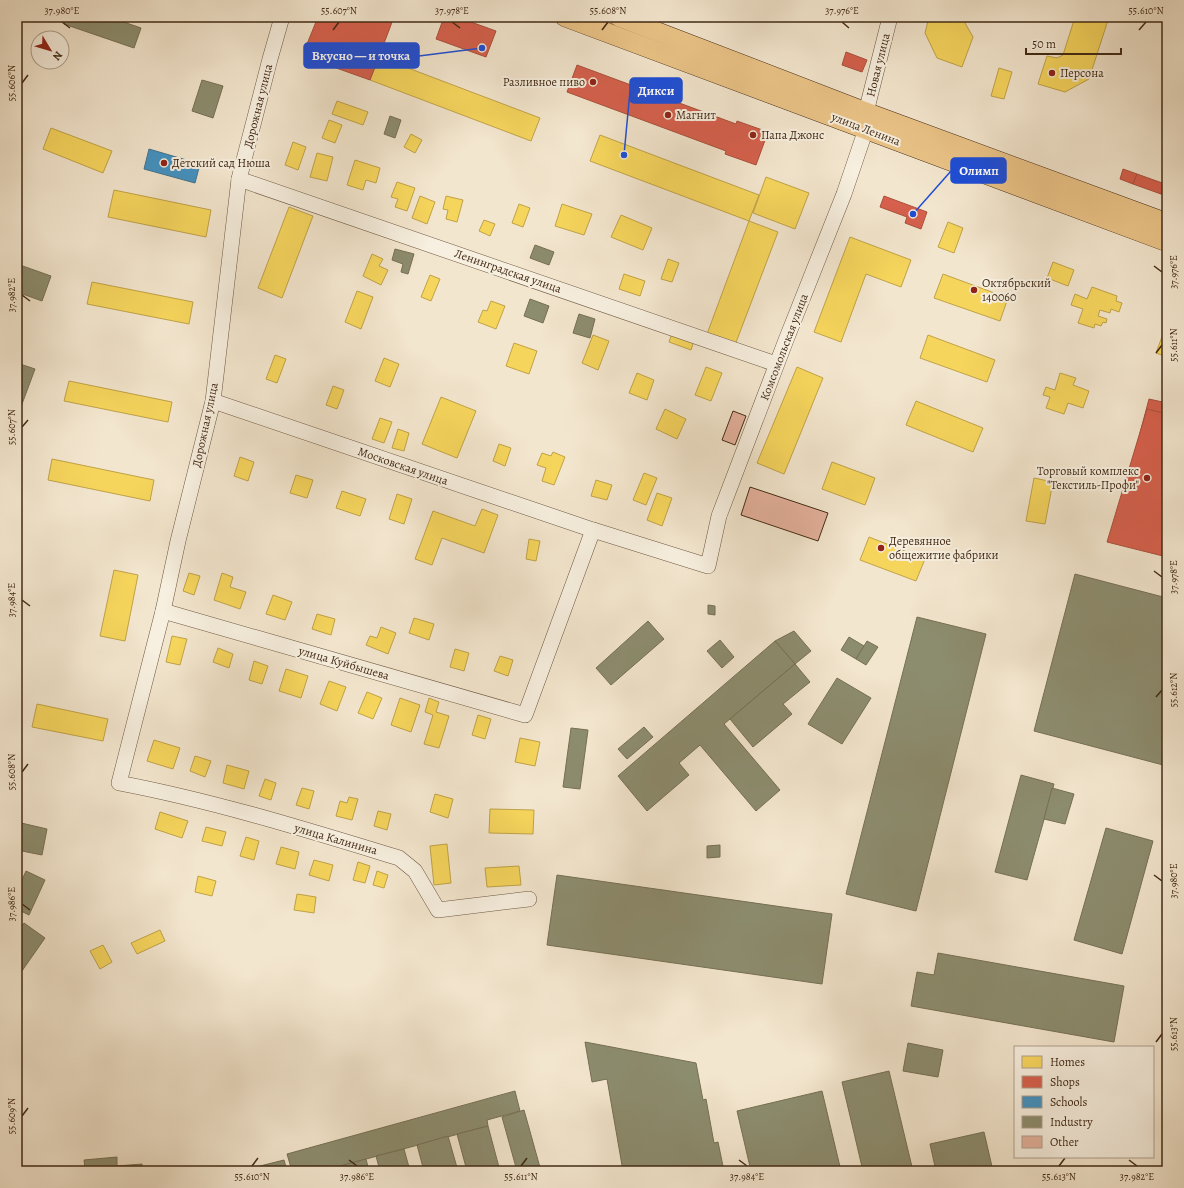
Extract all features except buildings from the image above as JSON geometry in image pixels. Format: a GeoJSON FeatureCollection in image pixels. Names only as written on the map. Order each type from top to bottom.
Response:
{"type":"FeatureCollection","features":[{"type":"Feature","properties":{"kind":"main road","name":"улица Ленина"},"geometry":{"type":"LineString","coordinates":[[565,17],[1167,223]]}},
{"type":"Feature","properties":{"kind":"main road","name":"улица Ленина"},"geometry":{"type":"LineString","coordinates":[[620,17],[866,121],[1167,242]]}},
{"type":"Feature","properties":{"kind":"street","name":"Дорожная улица"},"geometry":{"type":"LineString","coordinates":[[119,783],[163,611],[212,401],[239,179],[282,17]]}},
{"type":"Feature","properties":{"kind":"street","name":"Новая улица"},"geometry":{"type":"LineString","coordinates":[[866,121],[890,17]]}},
{"type":"Feature","properties":{"kind":"street","name":"Комсомольская улица"},"geometry":{"type":"LineString","coordinates":[[708,566],[719,516],[776,364],[844,194],[866,121]]}},
{"type":"Feature","properties":{"kind":"street","name":"Ленинградская улица"},"geometry":{"type":"LineString","coordinates":[[239,179],[776,364]]}},
{"type":"Feature","properties":{"kind":"street","name":"Московская улица"},"geometry":{"type":"LineString","coordinates":[[212,401],[593,530],[708,566]]}},
{"type":"Feature","properties":{"kind":"street","name":"улица Куйбышева"},"geometry":{"type":"LineString","coordinates":[[163,611],[526,715],[593,530]]}},
{"type":"Feature","properties":{"kind":"street","name":"улица Калинина"},"geometry":{"type":"LineString","coordinates":[[119,783],[141,787],[256,816],[399,858],[415,871],[438,910],[529,899]]}},
{"type":"Feature","properties":{"kind":"place","name":"Вкусно — и точка"},"geometry":{"type":"Point","coordinates":[482,48]}},
{"type":"Feature","properties":{"kind":"place","name":"Персона"},"geometry":{"type":"Point","coordinates":[1052,73]}},
{"type":"Feature","properties":{"kind":"place","name":"Разливное пиво"},"geometry":{"type":"Point","coordinates":[593,82]}},
{"type":"Feature","properties":{"kind":"place","name":"Магнит"},"geometry":{"type":"Point","coordinates":[668,115]}},
{"type":"Feature","properties":{"kind":"place","name":"Папа Джонс"},"geometry":{"type":"Point","coordinates":[753,135]}},
{"type":"Feature","properties":{"kind":"place","name":"Дикси"},"geometry":{"type":"Point","coordinates":[624,155]}},
{"type":"Feature","properties":{"kind":"place","name":"Детский сад Нюша"},"geometry":{"type":"Point","coordinates":[164,163]}},
{"type":"Feature","properties":{"kind":"place","name":"Олимп"},"geometry":{"type":"Point","coordinates":[913,214]}},
{"type":"Feature","properties":{"kind":"place","name":"Октябрьский 140060"},"geometry":{"type":"Point","coordinates":[974,290]}},
{"type":"Feature","properties":{"kind":"place","name":"Торговый комплекс \"Текстиль-Профи\""},"geometry":{"type":"Point","coordinates":[1147,478]}},
{"type":"Feature","properties":{"kind":"place","name":"Деревянное общежитие фабрики"},"geometry":{"type":"Point","coordinates":[881,548]}}]}
